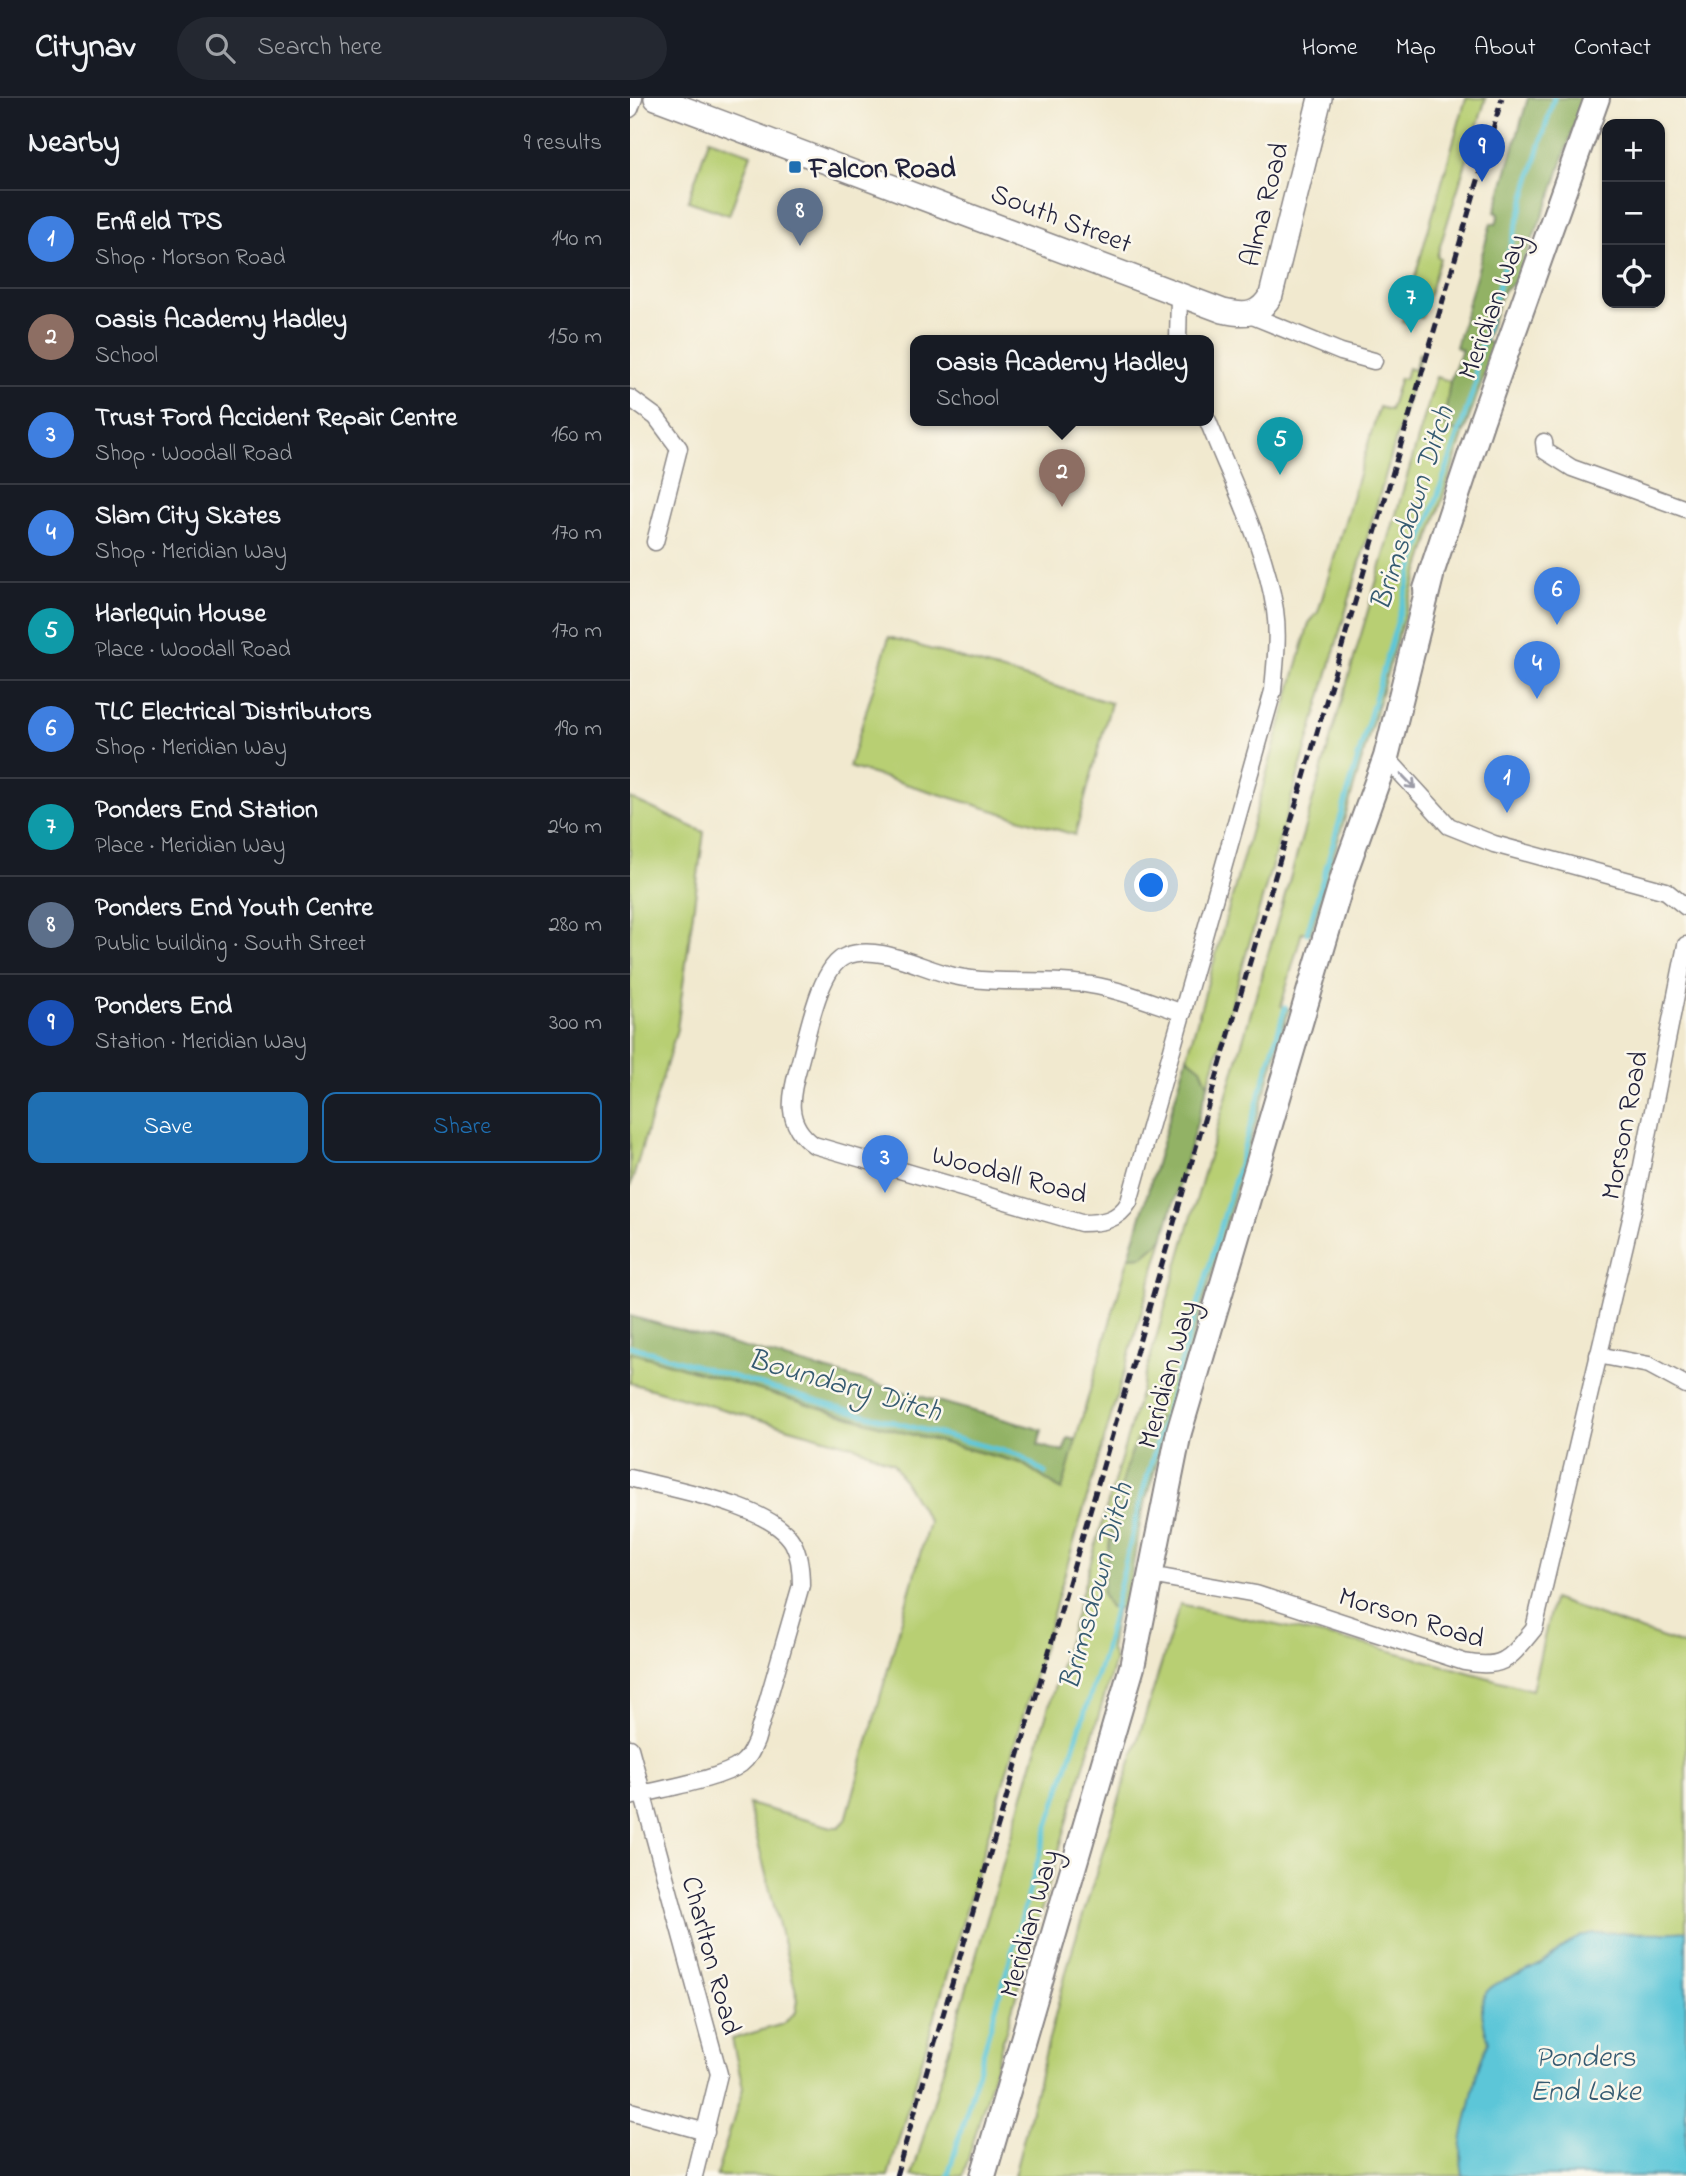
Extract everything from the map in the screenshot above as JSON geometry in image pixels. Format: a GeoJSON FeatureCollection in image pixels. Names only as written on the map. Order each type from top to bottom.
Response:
{"type":"FeatureCollection","features":[{"type":"Feature","properties":{"kind":"main road","name":"Meridian Way"},"geometry":{"type":"LineString","coordinates":[[1343,874],[1360,792],[1387,697],[1597,98]]}},
{"type":"Feature","properties":{"kind":"main road","name":"Meridian Way"},"geometry":{"type":"LineString","coordinates":[[983,2176],[1125,1694],[1179,1432],[1343,874],[1385,757],[1431,576]]}},
{"type":"Feature","properties":{"kind":"street"},"geometry":{"type":"LineString","coordinates":[[630,109],[634,98]]}},
{"type":"Feature","properties":{"kind":"street","name":"Alma Road"},"geometry":{"type":"LineString","coordinates":[[1250,315],[1264,307],[1271,295],[1320,98]]}},
{"type":"Feature","properties":{"kind":"street","name":"South Street"},"geometry":{"type":"LineString","coordinates":[[660,99],[1223,312],[1250,315]]}},
{"type":"Feature","properties":{"kind":"street"},"geometry":{"type":"LineString","coordinates":[[1178,335],[1180,295]]}},
{"type":"Feature","properties":{"kind":"street"},"geometry":{"type":"LineString","coordinates":[[1250,315],[1341,352],[1374,361]]}},
{"type":"Feature","properties":{"kind":"street"},"geometry":{"type":"LineString","coordinates":[[630,398],[656,417],[679,449],[655,542]]}},
{"type":"Feature","properties":{"kind":"street","name":"Woodall Road"},"geometry":{"type":"LineString","coordinates":[[1183,1013],[1093,985],[1004,983],[954,976],[871,952],[845,956],[826,972],[793,1086],[791,1115],[802,1137],[814,1145],[1081,1223],[1101,1223],[1124,1211],[1129,1202],[1183,1013],[1273,691],[1277,647],[1276,612],[1269,579],[1210,426]]}},
{"type":"Feature","properties":{"kind":"street"},"geometry":{"type":"LineString","coordinates":[[1544,442],[1545,451],[1572,468],[1686,509]]}},
{"type":"Feature","properties":{"kind":"street"},"geometry":{"type":"LineString","coordinates":[[1385,757],[1449,826],[1494,844],[1666,891],[1686,907]]}},
{"type":"Feature","properties":{"kind":"street","name":"Morson Road"},"geometry":{"type":"LineString","coordinates":[[1150,1575],[1256,1594],[1465,1662],[1490,1667],[1511,1658],[1534,1629],[1634,1206],[1686,945]]}},
{"type":"Feature","properties":{"kind":"street"},"geometry":{"type":"LineString","coordinates":[[1598,1355],[1649,1365],[1686,1385]]}},
{"type":"Feature","properties":{"kind":"street"},"geometry":{"type":"LineString","coordinates":[[630,1478],[759,1515],[782,1529],[793,1542],[801,1565],[801,1585],[752,1751],[740,1765],[730,1769],[636,1795]]}},
{"type":"Feature","properties":{"kind":"street","name":"Charlton Road"},"geometry":{"type":"LineString","coordinates":[[630,1748],[636,1795],[719,2074],[694,2176]]}},
{"type":"Feature","properties":{"kind":"street"},"geometry":{"type":"LineString","coordinates":[[630,2111],[706,2132]]}},
{"type":"Feature","properties":{"kind":"green space"},"geometry":{"type":"Polygon","coordinates":[[[1466,98],[1486,98],[1437,256],[1440,258],[1422,318],[1408,314],[1406,323],[1402,322],[1466,98]]]}},
{"type":"Feature","properties":{"kind":"green space"},"geometry":{"type":"Polygon","coordinates":[[[1528,98],[1583,98],[1551,196],[1514,283],[1503,291],[1485,341],[1495,345],[1464,432],[1448,430],[1444,424],[1450,381],[1462,350],[1456,347],[1491,223],[1496,224],[1499,214],[1495,212],[1528,98]]]}},
{"type":"Feature","properties":{"kind":"green space"},"geometry":{"type":"Polygon","coordinates":[[[709,139],[751,154],[729,215],[688,201],[709,139]]]}},
{"type":"Feature","properties":{"kind":"green space"},"geometry":{"type":"Polygon","coordinates":[[[1419,353],[1208,1085],[1201,1068],[1187,1057],[1309,623],[1318,612],[1379,407],[1390,410],[1400,378],[1405,379],[1408,368],[1414,370],[1419,353]]]}},
{"type":"Feature","properties":{"kind":"green space"},"geometry":{"type":"Polygon","coordinates":[[[1436,377],[1450,381],[1444,424],[1454,431],[1464,432],[1396,642],[1311,934],[1302,932],[1281,1006],[1289,1009],[1169,1420],[1153,1416],[1142,1430],[1125,1473],[1102,1593],[1110,1608],[1117,1608],[1110,1648],[1115,1660],[963,2176],[912,2176],[1436,377]]]}},
{"type":"Feature","properties":{"kind":"green space"},"geometry":{"type":"Polygon","coordinates":[[[889,637],[1111,703],[1075,835],[849,767],[889,637]]]}},
{"type":"Feature","properties":{"kind":"green space"},"geometry":{"type":"Polygon","coordinates":[[[630,798],[704,832],[677,1029],[630,1188],[630,798]]]}},
{"type":"Feature","properties":{"kind":"green space"},"geometry":{"type":"Polygon","coordinates":[[[1187,1057],[1201,1068],[1208,1085],[1163,1239],[1143,1256],[1129,1257],[1187,1057]]]}},
{"type":"Feature","properties":{"kind":"green space"},"geometry":{"type":"Polygon","coordinates":[[[1163,1239],[888,2176],[716,2176],[743,2088],[732,2039],[783,2024],[796,2012],[798,2000],[748,1804],[832,1827],[839,1827],[846,1820],[929,1522],[893,1463],[857,1447],[630,1383],[630,1352],[902,1432],[1021,1463],[1061,1490],[1129,1257],[1143,1256],[1163,1239]]]}},
{"type":"Feature","properties":{"kind":"green space"},"geometry":{"type":"Polygon","coordinates":[[[630,1316],[1042,1430],[1038,1445],[1063,1452],[1068,1438],[1076,1440],[1062,1490],[1021,1463],[902,1432],[630,1352],[630,1316]]]}},
{"type":"Feature","properties":{"kind":"green space"},"geometry":{"type":"Polygon","coordinates":[[[1153,1416],[1169,1420],[1141,1517],[1126,1609],[1110,1608],[1102,1593],[1118,1499],[1133,1449],[1142,1430],[1153,1416]]]}},
{"type":"Feature","properties":{"kind":"green space"},"geometry":{"type":"Polygon","coordinates":[[[1553,1599],[1686,1646],[1686,2176],[1014,2176],[1070,1957],[1180,1604],[1377,1647],[1532,1690],[1553,1599]]]}},
{"type":"Feature","properties":{"kind":"water","name":"Ponders End Lake"},"geometry":{"type":"Polygon","coordinates":[[[1686,1931],[1686,2176],[1463,2176],[1461,2149],[1464,2132],[1477,2073],[1489,2042],[1483,2020],[1482,2005],[1485,1994],[1502,1981],[1544,1962],[1573,1940],[1587,1934],[1686,1931]]]}},
{"type":"Feature","properties":{"kind":"waterway","name":"Brimsdown Ditch"},"geometry":{"type":"LineString","coordinates":[[1307,933],[1412,571],[1476,382],[1475,366],[1554,98]]}},
{"type":"Feature","properties":{"kind":"waterway","name":"Brimsdown Ditch"},"geometry":{"type":"LineString","coordinates":[[948,2176],[1047,1829],[1103,1656],[1141,1498],[1285,1008]]}},
{"type":"Feature","properties":{"kind":"waterway","name":"Boundary Ditch"},"geometry":{"type":"LineString","coordinates":[[630,1346],[836,1407],[1019,1455],[1045,1473]]}},
{"type":"Feature","properties":{"kind":"railway"},"geometry":{"type":"LineString","coordinates":[[896,2176],[1502,98]]}},
{"type":"Feature","properties":{"kind":"place","name":"Falcon Road"},"geometry":{"type":"Point","coordinates":[795,167]}},
{"type":"Feature","properties":{"kind":"place","name":"Ponders End"},"geometry":{"type":"Point","coordinates":[1482,182]}},
{"type":"Feature","properties":{"kind":"place","name":"Ponders End Youth Centre"},"geometry":{"type":"Point","coordinates":[800,246]}},
{"type":"Feature","properties":{"kind":"place","name":"Ponders End Station"},"geometry":{"type":"Point","coordinates":[1411,333]}},
{"type":"Feature","properties":{"kind":"place","name":"Harlequin House"},"geometry":{"type":"Point","coordinates":[1280,475]}},
{"type":"Feature","properties":{"kind":"place","name":"Oasis Academy Hadley"},"geometry":{"type":"Point","coordinates":[1062,507]}},
{"type":"Feature","properties":{"kind":"place","name":"TLC Electrical Distributors"},"geometry":{"type":"Point","coordinates":[1557,625]}},
{"type":"Feature","properties":{"kind":"place","name":"Slam City Skates"},"geometry":{"type":"Point","coordinates":[1537,699]}},
{"type":"Feature","properties":{"kind":"place","name":"Enfield TPS"},"geometry":{"type":"Point","coordinates":[1507,813]}},
{"type":"Feature","properties":{"kind":"place","name":"Trust Ford Accident Repair Centre"},"geometry":{"type":"Point","coordinates":[885,1193]}}]}
